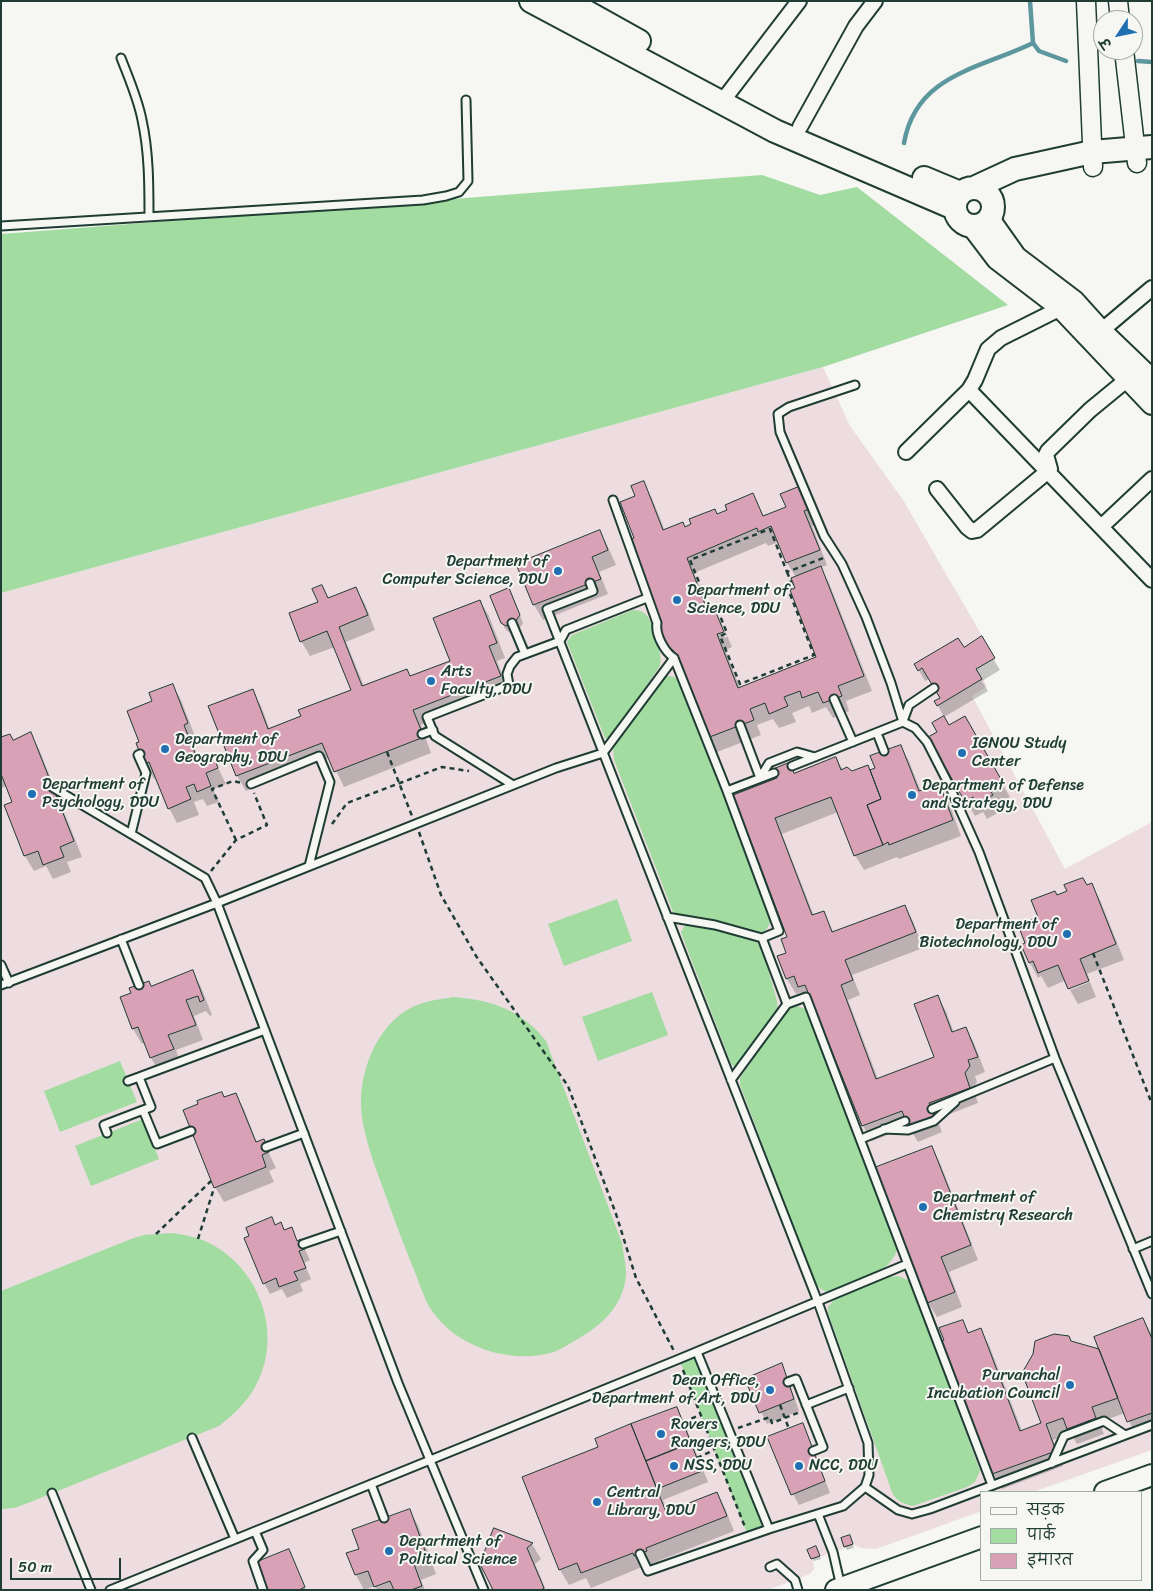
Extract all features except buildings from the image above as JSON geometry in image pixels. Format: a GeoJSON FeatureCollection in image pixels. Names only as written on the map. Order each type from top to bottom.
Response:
{"type":"FeatureCollection","features":[{"type":"Feature","properties":{"kind":"main road"},"geometry":{"type":"LineString","coordinates":[[531,1],[657,67],[726,98],[800,127],[974,205],[1016,257],[1068,304],[1140,375]]}},
{"type":"Feature","properties":{"kind":"main road"},"geometry":{"type":"LineString","coordinates":[[567,1],[596,8],[775,131],[974,205],[1025,181],[1067,170],[1092,159],[1144,155]]}},
{"type":"Feature","properties":{"kind":"main road"},"geometry":{"type":"LineString","coordinates":[[1068,304],[1101,331],[1140,375],[1152,404]]}},
{"type":"Feature","properties":{"kind":"main road"},"geometry":{"type":"LineString","coordinates":[[1108,1491],[1152,1475]]}},
{"type":"Feature","properties":{"kind":"main road"},"geometry":{"type":"LineString","coordinates":[[840,1589],[980,1538]]}},
{"type":"Feature","properties":{"kind":"street"},"geometry":{"type":"LineString","coordinates":[[726,98],[799,1]]}},
{"type":"Feature","properties":{"kind":"street"},"geometry":{"type":"LineString","coordinates":[[800,127],[856,26],[875,1]]}},
{"type":"Feature","properties":{"kind":"street"},"geometry":{"type":"LineString","coordinates":[[1086,1],[1092,159]]}},
{"type":"Feature","properties":{"kind":"street"},"geometry":{"type":"LineString","coordinates":[[1126,60],[1144,155]]}},
{"type":"Feature","properties":{"kind":"street"},"geometry":{"type":"LineString","coordinates":[[1101,331],[1152,288]]}},
{"type":"Feature","properties":{"kind":"street"},"geometry":{"type":"LineString","coordinates":[[906,452],[968,390],[992,344],[1068,304]]}},
{"type":"Feature","properties":{"kind":"street"},"geometry":{"type":"LineString","coordinates":[[937,489],[967,528],[972,531],[977,530],[1050,469],[1047,459],[1048,451],[1090,410],[1140,375]]}},
{"type":"Feature","properties":{"kind":"street"},"geometry":{"type":"LineString","coordinates":[[968,390],[1152,580]]}},
{"type":"Feature","properties":{"kind":"street"},"geometry":{"type":"LineString","coordinates":[[1101,527],[1152,479]]}},
{"type":"Feature","properties":{"kind":"lane"},"geometry":{"type":"LineString","coordinates":[[122,58],[142,121],[149,178],[149,217]]}},
{"type":"Feature","properties":{"kind":"lane"},"geometry":{"type":"LineString","coordinates":[[1,226],[423,200],[446,196],[459,192],[468,181],[466,100]]}},
{"type":"Feature","properties":{"kind":"lane"},"geometry":{"type":"LineString","coordinates":[[856,385],[789,406],[778,414],[780,432],[824,536],[842,564],[866,618],[892,683],[903,722],[915,728],[927,742],[945,770],[979,852],[1055,1058],[1152,1294]]}},
{"type":"Feature","properties":{"kind":"lane"},"geometry":{"type":"LineString","coordinates":[[613,500],[657,623],[656,628],[666,653],[674,658],[727,791],[779,931],[762,938],[715,926],[667,917]]}},
{"type":"Feature","properties":{"kind":"lane"},"geometry":{"type":"LineString","coordinates":[[590,583],[593,591],[547,609],[818,1302],[868,1443],[869,1475],[865,1487],[843,1506],[648,1570],[640,1554]]}},
{"type":"Feature","properties":{"kind":"lane"},"geometry":{"type":"LineString","coordinates":[[513,785],[435,736],[428,717],[508,685],[507,674],[517,657],[560,641],[566,630],[647,598]]}},
{"type":"Feature","properties":{"kind":"lane"},"geometry":{"type":"LineString","coordinates":[[512,623],[525,654]]}},
{"type":"Feature","properties":{"kind":"lane"},"geometry":{"type":"LineString","coordinates":[[1,965],[5,984],[217,903],[556,768],[603,753],[674,658]]}},
{"type":"Feature","properties":{"kind":"lane"},"geometry":{"type":"LineString","coordinates":[[792,766],[903,722],[910,704],[934,688]]}},
{"type":"Feature","properties":{"kind":"lane"},"geometry":{"type":"LineString","coordinates":[[834,699],[853,742]]}},
{"type":"Feature","properties":{"kind":"lane"},"geometry":{"type":"LineString","coordinates":[[740,725],[760,778]]}},
{"type":"Feature","properties":{"kind":"lane"},"geometry":{"type":"LineString","coordinates":[[422,734],[433,730]]}},
{"type":"Feature","properties":{"kind":"lane"},"geometry":{"type":"LineString","coordinates":[[877,733],[884,751]]}},
{"type":"Feature","properties":{"kind":"lane"},"geometry":{"type":"LineString","coordinates":[[760,778],[770,763],[778,759],[797,752],[815,757]]}},
{"type":"Feature","properties":{"kind":"lane"},"geometry":{"type":"LineString","coordinates":[[131,834],[146,773],[138,755],[140,754]]}},
{"type":"Feature","properties":{"kind":"lane"},"geometry":{"type":"LineString","coordinates":[[251,784],[319,756],[329,770],[330,782],[309,866]]}},
{"type":"Feature","properties":{"kind":"lane"},"geometry":{"type":"LineString","coordinates":[[727,791],[774,773]]}},
{"type":"Feature","properties":{"kind":"lane"},"geometry":{"type":"LineString","coordinates":[[52,787],[205,878],[217,903],[398,1383],[481,1575],[484,1590]]}},
{"type":"Feature","properties":{"kind":"lane"},"geometry":{"type":"LineString","coordinates":[[762,938],[787,1004]]}},
{"type":"Feature","properties":{"kind":"lane"},"geometry":{"type":"LineString","coordinates":[[122,939],[139,985]]}},
{"type":"Feature","properties":{"kind":"lane"},"geometry":{"type":"LineString","coordinates":[[1017,957],[1025,955]]}},
{"type":"Feature","properties":{"kind":"lane"},"geometry":{"type":"LineString","coordinates":[[774,971],[782,967]]}},
{"type":"Feature","properties":{"kind":"lane"},"geometry":{"type":"LineString","coordinates":[[731,1080],[787,1004],[806,997],[992,1485]]}},
{"type":"Feature","properties":{"kind":"lane"},"geometry":{"type":"LineString","coordinates":[[128,1081],[265,1030]]}},
{"type":"Feature","properties":{"kind":"lane"},"geometry":{"type":"LineString","coordinates":[[932,1110],[1055,1058]]}},
{"type":"Feature","properties":{"kind":"lane"},"geometry":{"type":"LineString","coordinates":[[108,1133],[104,1125],[151,1107],[139,1077]]}},
{"type":"Feature","properties":{"kind":"lane"},"geometry":{"type":"LineString","coordinates":[[884,1130],[908,1130],[934,1121],[958,1099]]}},
{"type":"Feature","properties":{"kind":"lane"},"geometry":{"type":"LineString","coordinates":[[143,1110],[155,1145],[191,1131]]}},
{"type":"Feature","properties":{"kind":"lane"},"geometry":{"type":"LineString","coordinates":[[861,1139],[905,1120]]}},
{"type":"Feature","properties":{"kind":"lane"},"geometry":{"type":"LineString","coordinates":[[266,1146],[304,1133]]}},
{"type":"Feature","properties":{"kind":"lane"},"geometry":{"type":"LineString","coordinates":[[303,1244],[341,1230]]}},
{"type":"Feature","properties":{"kind":"lane"},"geometry":{"type":"LineString","coordinates":[[1133,1249],[1152,1241]]}},
{"type":"Feature","properties":{"kind":"lane"},"geometry":{"type":"LineString","coordinates":[[114,1589],[697,1352],[907,1264]]}},
{"type":"Feature","properties":{"kind":"lane"},"geometry":{"type":"LineString","coordinates":[[697,1352],[769,1529]]}},
{"type":"Feature","properties":{"kind":"lane"},"geometry":{"type":"LineString","coordinates":[[788,1382],[796,1379],[823,1448],[813,1451]]}},
{"type":"Feature","properties":{"kind":"lane"},"geometry":{"type":"LineString","coordinates":[[807,1407],[849,1388]]}},
{"type":"Feature","properties":{"kind":"lane"},"geometry":{"type":"LineString","coordinates":[[1052,1463],[1064,1436],[1082,1426],[1104,1421],[1125,1435]]}},
{"type":"Feature","properties":{"kind":"lane"},"geometry":{"type":"LineString","coordinates":[[865,1487],[898,1510],[912,1514],[1152,1425]]}},
{"type":"Feature","properties":{"kind":"lane"},"geometry":{"type":"LineString","coordinates":[[192,1438],[235,1539]]}},
{"type":"Feature","properties":{"kind":"lane"},"geometry":{"type":"LineString","coordinates":[[370,1484],[384,1518]]}},
{"type":"Feature","properties":{"kind":"lane"},"geometry":{"type":"LineString","coordinates":[[52,1494],[91,1590]]}},
{"type":"Feature","properties":{"kind":"lane"},"geometry":{"type":"LineString","coordinates":[[818,1514],[833,1552],[840,1589]]}},
{"type":"Feature","properties":{"kind":"lane"},"geometry":{"type":"LineString","coordinates":[[255,1531],[262,1550],[252,1561],[262,1581],[263,1590]]}},
{"type":"Feature","properties":{"kind":"lane"},"geometry":{"type":"LineString","coordinates":[[770,1567],[777,1564],[795,1580],[798,1590]]}},
{"type":"Feature","properties":{"kind":"path"},"geometry":{"type":"LineString","coordinates":[[770,529],[788,572],[793,587],[788,589],[814,655],[740,684],[720,636],[727,633],[716,606],[710,609],[690,560],[770,529]]}},
{"type":"Feature","properties":{"kind":"path"},"geometry":{"type":"LineString","coordinates":[[788,572],[834,553]]}},
{"type":"Feature","properties":{"kind":"path"},"geometry":{"type":"LineString","coordinates":[[387,752],[441,895],[476,956],[568,1086],[616,1214],[636,1278],[679,1359],[748,1536]]}},
{"type":"Feature","properties":{"kind":"path"},"geometry":{"type":"LineString","coordinates":[[331,825],[347,803],[442,767],[469,771]]}},
{"type":"Feature","properties":{"kind":"path"},"geometry":{"type":"LineString","coordinates":[[205,878],[236,840],[267,825],[251,784],[233,781],[212,789],[236,840]]}},
{"type":"Feature","properties":{"kind":"path"},"geometry":{"type":"LineString","coordinates":[[1093,954],[1152,1104]]}},
{"type":"Feature","properties":{"kind":"path"},"geometry":{"type":"LineString","coordinates":[[156,1234],[211,1181]]}},
{"type":"Feature","properties":{"kind":"path"},"geometry":{"type":"LineString","coordinates":[[198,1239],[214,1188]]}},
{"type":"Feature","properties":{"kind":"path"},"geometry":{"type":"LineString","coordinates":[[780,1405],[789,1428]]}},
{"type":"Feature","properties":{"kind":"path"},"geometry":{"type":"LineString","coordinates":[[729,1432],[770,1417],[772,1423],[807,1407]]}},
{"type":"Feature","properties":{"kind":"path"},"geometry":{"type":"LineString","coordinates":[[683,1422],[700,1415]]}},
{"type":"Feature","properties":{"kind":"path"},"geometry":{"type":"LineString","coordinates":[[697,1458],[714,1450]]}},
{"type":"Feature","properties":{"kind":"shaded area"},"geometry":{"type":"Polygon","coordinates":[[[823,367],[850,426],[903,500],[995,658],[977,669],[987,686],[972,696],[1065,869],[1152,822],[1152,1450],[1036,1491],[980,1491],[980,1512],[876,1549],[861,1548],[854,1545],[813,1559],[814,1569],[810,1574],[768,1590],[1,1590],[1,593],[823,367]]]}},
{"type":"Feature","properties":{"kind":"green space"},"geometry":{"type":"Polygon","coordinates":[[[762,175],[820,195],[857,187],[1008,305],[823,367],[1,593],[1,234],[762,175]]]}},
{"type":"Feature","properties":{"kind":"green space"},"geometry":{"type":"Polygon","coordinates":[[[633,610],[642,612],[650,620],[659,648],[660,666],[615,731],[607,739],[567,642],[572,635],[633,610]]]}},
{"type":"Feature","properties":{"kind":"green space"},"geometry":{"type":"Polygon","coordinates":[[[667,676],[676,678],[682,686],[771,916],[770,923],[763,932],[757,934],[681,916],[673,912],[614,760],[613,746],[662,680],[667,676]]]}},
{"type":"Feature","properties":{"kind":"green space"},"geometry":{"type":"Polygon","coordinates":[[[617,899],[632,941],[564,966],[548,924],[617,899]]]}},
{"type":"Feature","properties":{"kind":"green space"},"geometry":{"type":"Polygon","coordinates":[[[688,924],[748,937],[757,942],[764,956],[777,1001],[778,1012],[736,1067],[730,1061],[683,938],[681,932],[685,925],[688,924]]]}},
{"type":"Feature","properties":{"kind":"green space"},"geometry":{"type":"Polygon","coordinates":[[[652,992],[668,1035],[598,1061],[582,1017],[652,992]]]}},
{"type":"Feature","properties":{"kind":"green space"},"geometry":{"type":"Polygon","coordinates":[[[453,997],[493,1004],[516,1014],[537,1030],[546,1041],[622,1243],[626,1265],[625,1283],[613,1310],[592,1330],[554,1352],[520,1356],[485,1350],[454,1333],[441,1322],[430,1308],[423,1294],[396,1225],[368,1144],[361,1105],[364,1075],[369,1059],[384,1031],[406,1010],[420,1004],[453,997]]]}},
{"type":"Feature","properties":{"kind":"green space"},"geometry":{"type":"Polygon","coordinates":[[[796,1006],[806,1009],[810,1014],[897,1250],[893,1259],[879,1272],[832,1292],[821,1289],[814,1280],[740,1085],[740,1078],[785,1012],[789,1008],[796,1006]]]}},
{"type":"Feature","properties":{"kind":"green space"},"geometry":{"type":"Polygon","coordinates":[[[120,1061],[137,1102],[60,1132],[44,1091],[120,1061]]]}},
{"type":"Feature","properties":{"kind":"green space"},"geometry":{"type":"Polygon","coordinates":[[[143,1119],[159,1159],[91,1186],[75,1146],[143,1119]]]}},
{"type":"Feature","properties":{"kind":"green space"},"geometry":{"type":"Polygon","coordinates":[[[172,1233],[187,1235],[209,1243],[227,1255],[242,1269],[254,1287],[262,1306],[267,1326],[267,1347],[263,1367],[255,1387],[239,1408],[219,1426],[28,1503],[14,1508],[1,1509],[1,1291],[131,1239],[144,1235],[172,1233]]]}},
{"type":"Feature","properties":{"kind":"green space"},"geometry":{"type":"Polygon","coordinates":[[[898,1276],[910,1281],[914,1290],[980,1471],[975,1482],[967,1487],[913,1506],[900,1502],[892,1492],[828,1313],[828,1307],[835,1299],[889,1277],[898,1276]]]}},
{"type":"Feature","properties":{"kind":"green space"},"geometry":{"type":"Polygon","coordinates":[[[697,1352],[769,1529],[748,1536],[679,1359],[697,1352]]]}},
{"type":"Feature","properties":{"kind":"waterway"},"geometry":{"type":"LineString","coordinates":[[1030,1],[1033,43],[1039,51],[1066,61]]}},
{"type":"Feature","properties":{"kind":"waterway"},"geometry":{"type":"LineString","coordinates":[[904,143],[911,120],[922,102],[936,88],[972,68],[1033,43]]}},
{"type":"Feature","properties":{"kind":"waterway"},"geometry":{"type":"LineString","coordinates":[[1138,61],[1152,62]]}},
{"type":"Feature","properties":{"kind":"place","name":"Department of Computer Science, DDU"},"geometry":{"type":"Point","coordinates":[558,571]}},
{"type":"Feature","properties":{"kind":"place","name":"Department of Science, DDU"},"geometry":{"type":"Point","coordinates":[677,600]}},
{"type":"Feature","properties":{"kind":"place","name":"Arts Faculty, DDU"},"geometry":{"type":"Point","coordinates":[431,681]}},
{"type":"Feature","properties":{"kind":"place","name":"Department of Geography, DDU"},"geometry":{"type":"Point","coordinates":[165,749]}},
{"type":"Feature","properties":{"kind":"place","name":"IGNOU Study Center"},"geometry":{"type":"Point","coordinates":[962,753]}},
{"type":"Feature","properties":{"kind":"place","name":"Department of Psychology, DDU"},"geometry":{"type":"Point","coordinates":[32,794]}},
{"type":"Feature","properties":{"kind":"place","name":"Department of Defense and Strategy, DDU"},"geometry":{"type":"Point","coordinates":[912,795]}},
{"type":"Feature","properties":{"kind":"place","name":"Department of Biotechnology, DDU"},"geometry":{"type":"Point","coordinates":[1067,934]}},
{"type":"Feature","properties":{"kind":"place","name":"Department of Chemistry Research"},"geometry":{"type":"Point","coordinates":[923,1207]}},
{"type":"Feature","properties":{"kind":"place","name":"Purvanchal Incubation Council"},"geometry":{"type":"Point","coordinates":[1070,1385]}},
{"type":"Feature","properties":{"kind":"place","name":"Dean Office, Department of Art, DDU"},"geometry":{"type":"Point","coordinates":[770,1390]}},
{"type":"Feature","properties":{"kind":"place","name":"Rovers Rangers, DDU"},"geometry":{"type":"Point","coordinates":[661,1434]}},
{"type":"Feature","properties":{"kind":"place","name":"NSS, DDU"},"geometry":{"type":"Point","coordinates":[674,1466]}},
{"type":"Feature","properties":{"kind":"place","name":"NCC, DDU"},"geometry":{"type":"Point","coordinates":[799,1466]}},
{"type":"Feature","properties":{"kind":"place","name":"Central Library, DDU"},"geometry":{"type":"Point","coordinates":[597,1502]}},
{"type":"Feature","properties":{"kind":"place","name":"Department of Political Science"},"geometry":{"type":"Point","coordinates":[389,1551]}}]}
